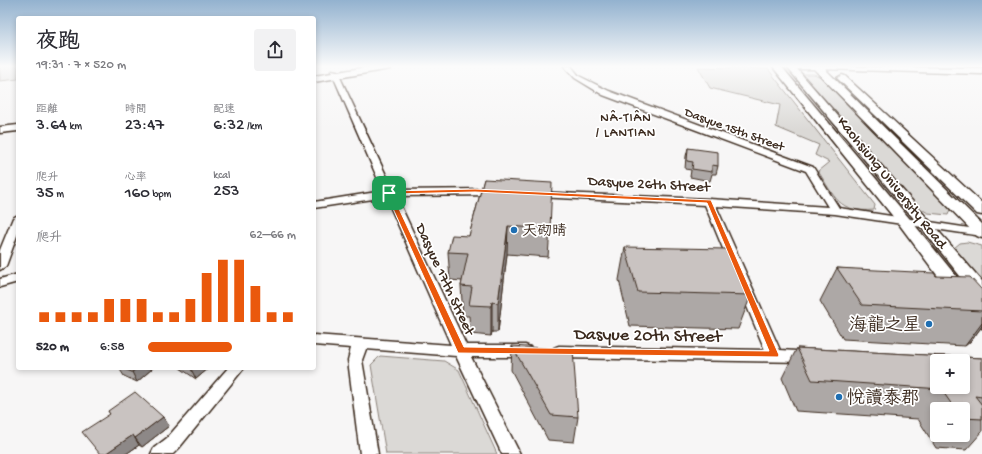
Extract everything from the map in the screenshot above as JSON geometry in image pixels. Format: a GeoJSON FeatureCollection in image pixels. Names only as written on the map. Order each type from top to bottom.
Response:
{"type":"FeatureCollection","features":[{"type":"Feature","properties":{"kind":"street","name":"Dasyue 17th Street"},"geometry":{"type":"LineString","coordinates":[[341,87],[461,351],[511,454]]}},
{"type":"Feature","properties":{"kind":"street","name":"Dasyue 15th Street"},"geometry":{"type":"LineString","coordinates":[[595,87],[606,93],[810,169],[835,211]]}},
{"type":"Feature","properties":{"kind":"street","name":"Kaohsiung University Road"},"geometry":{"type":"LineString","coordinates":[[793,87],[904,221],[982,321]]}},
{"type":"Feature","properties":{"kind":"street","name":"Kaohsiung University Road"},"geometry":{"type":"LineString","coordinates":[[808,87],[926,224],[982,292]]}},
{"type":"Feature","properties":{"kind":"street","name":"Kaohsiung University Road"},"geometry":{"type":"LineString","coordinates":[[836,87],[982,233]]}},
{"type":"Feature","properties":{"kind":"street","name":"Kaohsiung University Road"},"geometry":{"type":"LineString","coordinates":[[851,87],[982,211]]}},
{"type":"Feature","properties":{"kind":"street"},"geometry":{"type":"LineString","coordinates":[[0,124],[16,122]]}},
{"type":"Feature","properties":{"kind":"street"},"geometry":{"type":"LineString","coordinates":[[0,130],[16,128]]}},
{"type":"Feature","properties":{"kind":"street"},"geometry":{"type":"LineString","coordinates":[[316,205],[389,193],[475,191],[504,192]]}},
{"type":"Feature","properties":{"kind":"street","name":"Dasyue 26th Street"},"geometry":{"type":"LineString","coordinates":[[527,193],[709,202],[835,211],[982,233]]}},
{"type":"Feature","properties":{"kind":"street"},"geometry":{"type":"LineString","coordinates":[[709,202],[775,355]]}},
{"type":"Feature","properties":{"kind":"street"},"geometry":{"type":"LineString","coordinates":[[0,266],[16,223]]}},
{"type":"Feature","properties":{"kind":"street"},"geometry":{"type":"LineString","coordinates":[[0,283],[16,279]]}},
{"type":"Feature","properties":{"kind":"street","name":"Dasyue 20th Street"},"geometry":{"type":"LineString","coordinates":[[316,340],[461,351],[823,356]]}},
{"type":"Feature","properties":{"kind":"street"},"geometry":{"type":"LineString","coordinates":[[360,344],[355,360],[369,454]]}},
{"type":"Feature","properties":{"kind":"street"},"geometry":{"type":"LineString","coordinates":[[160,454],[173,443],[235,370]]}},
{"type":"Feature","properties":{"kind":"shaded area"},"geometry":{"type":"Polygon","coordinates":[[[782,87],[875,205],[874,210],[852,209],[845,206],[834,196],[818,171],[829,162],[815,155],[819,145],[776,127],[780,105],[710,88],[782,87]]]}},
{"type":"Feature","properties":{"kind":"shaded area"},"geometry":{"type":"Polygon","coordinates":[[[812,87],[832,87],[950,209],[948,215],[928,213],[915,205],[812,87]]]}},
{"type":"Feature","properties":{"kind":"shaded area"},"geometry":{"type":"Polygon","coordinates":[[[967,242],[982,246],[982,281],[954,248],[960,243],[967,242]]]}},
{"type":"Feature","properties":{"kind":"shaded area"},"geometry":{"type":"Polygon","coordinates":[[[380,356],[444,361],[459,370],[497,454],[386,454],[371,365],[380,356]]]}},
{"type":"Feature","properties":{"kind":"building"},"geometry":{"type":"Polygon","coordinates":[[[688,148],[718,152],[718,166],[712,165],[712,172],[692,169],[693,162],[687,161],[688,148]]]}},
{"type":"Feature","properties":{"kind":"building"},"geometry":{"type":"Polygon","coordinates":[[[484,179],[552,183],[550,229],[508,226],[498,303],[492,302],[491,306],[469,305],[472,287],[461,286],[468,253],[448,252],[452,235],[469,236],[484,179]]]}},
{"type":"Feature","properties":{"kind":"building"},"geometry":{"type":"Polygon","coordinates":[[[625,247],[727,249],[751,295],[638,292],[625,247]]]}},
{"type":"Feature","properties":{"kind":"building"},"geometry":{"type":"Polygon","coordinates":[[[837,268],[934,273],[936,276],[970,277],[982,290],[982,311],[862,305],[837,268]]]}},
{"type":"Feature","properties":{"kind":"building"},"geometry":{"type":"Polygon","coordinates":[[[512,346],[573,350],[578,417],[551,415],[512,346]]]}},
{"type":"Feature","properties":{"kind":"building"},"geometry":{"type":"Polygon","coordinates":[[[797,348],[930,355],[930,388],[812,380],[797,348]]]}},
{"type":"Feature","properties":{"kind":"building"},"geometry":{"type":"Polygon","coordinates":[[[970,357],[982,358],[982,397],[975,396],[982,405],[982,419],[970,418],[970,402],[950,402],[944,394],[970,394],[970,357]]]}},
{"type":"Feature","properties":{"kind":"building"},"geometry":{"type":"Polygon","coordinates":[[[135,392],[163,417],[135,438],[133,435],[105,454],[100,454],[82,432],[110,414],[108,411],[135,392]]]}},
{"type":"Feature","properties":{"kind":"place","name":"天砌晴"},"geometry":{"type":"Point","coordinates":[514,230]}},
{"type":"Feature","properties":{"kind":"place","name":"海龍之星"},"geometry":{"type":"Point","coordinates":[929,324]}},
{"type":"Feature","properties":{"kind":"place","name":"悅讀泰郡"},"geometry":{"type":"Point","coordinates":[839,397]}},
{"type":"Feature","properties":{"kind":"district","name":"NÂ-TIÂN / LANTIAN"},"geometry":{"type":"Point","coordinates":[626,124]}},
{"type":"Feature","properties":{"kind":"route"},"geometry":{"type":"LineString","coordinates":[[475,191],[709,202],[775,355],[461,351],[389,193],[475,191]]}}]}
